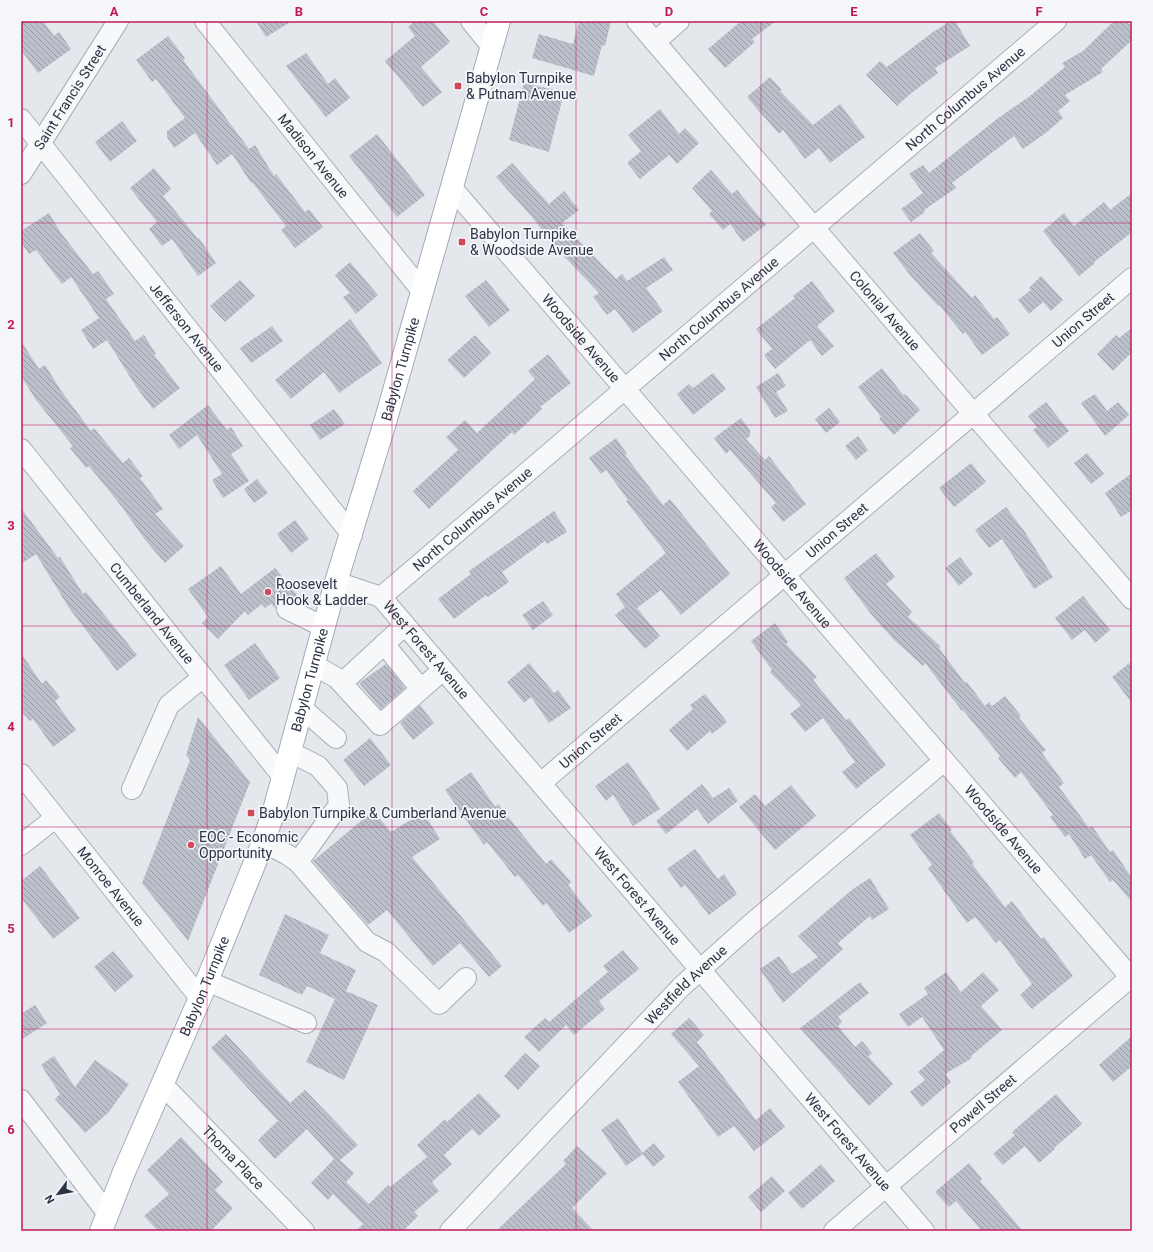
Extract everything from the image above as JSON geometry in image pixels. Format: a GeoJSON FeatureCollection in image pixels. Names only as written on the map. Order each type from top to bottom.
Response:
{"type":"FeatureCollection","features":[{"type":"Feature","properties":{"kind":"main road","name":"Babylon Turnpike"},"geometry":{"type":"LineString","coordinates":[[105,1222],[124,1172],[163,1085],[263,842],[303,709],[336,582],[352,535],[499,21]]}},
{"type":"Feature","properties":{"kind":"street","name":"Saint Francis Street"},"geometry":{"type":"LineString","coordinates":[[21,174],[118,21]]}},
{"type":"Feature","properties":{"kind":"street","name":"Madison Avenue"},"geometry":{"type":"LineString","coordinates":[[205,21],[422,291]]}},
{"type":"Feature","properties":{"kind":"street"},"geometry":{"type":"LineString","coordinates":[[471,21],[492,47]]}},
{"type":"Feature","properties":{"kind":"street","name":"Colonial Avenue"},"geometry":{"type":"LineString","coordinates":[[637,21],[1132,599]]}},
{"type":"Feature","properties":{"kind":"street"},"geometry":{"type":"LineString","coordinates":[[655,42],[679,21]]}},
{"type":"Feature","properties":{"kind":"street","name":"North Columbus Avenue"},"geometry":{"type":"LineString","coordinates":[[381,597],[1056,21]]}},
{"type":"Feature","properties":{"kind":"street","name":"Jefferson Avenue"},"geometry":{"type":"LineString","coordinates":[[21,118],[352,535]]}},
{"type":"Feature","properties":{"kind":"street","name":"Woodside Avenue"},"geometry":{"type":"LineString","coordinates":[[452,188],[1132,978]]}},
{"type":"Feature","properties":{"kind":"street","name":"Union Street"},"geometry":{"type":"LineString","coordinates":[[541,783],[1132,278]]}},
{"type":"Feature","properties":{"kind":"street","name":"Cumberland Avenue"},"geometry":{"type":"LineString","coordinates":[[21,449],[283,777]]}},
{"type":"Feature","properties":{"kind":"street","name":"West Forest Avenue"},"geometry":{"type":"LineString","coordinates":[[336,582],[381,597],[924,1231]]}},
{"type":"Feature","properties":{"kind":"street"},"geometry":{"type":"LineString","coordinates":[[287,609],[324,627]]}},
{"type":"Feature","properties":{"kind":"street"},"geometry":{"type":"LineString","coordinates":[[342,683],[405,625]]}},
{"type":"Feature","properties":{"kind":"street"},"geometry":{"type":"LineString","coordinates":[[384,644],[422,689]]}},
{"type":"Feature","properties":{"kind":"street"},"geometry":{"type":"LineString","coordinates":[[314,666],[337,678],[380,725],[443,670]]}},
{"type":"Feature","properties":{"kind":"street"},"geometry":{"type":"LineString","coordinates":[[132,789],[169,705],[203,677]]}},
{"type":"Feature","properties":{"kind":"street"},"geometry":{"type":"LineString","coordinates":[[303,709],[336,738]]}},
{"type":"Feature","properties":{"kind":"street"},"geometry":{"type":"LineString","coordinates":[[290,752],[318,766],[337,788],[339,805],[298,862]]}},
{"type":"Feature","properties":{"kind":"street","name":"Westfield Avenue"},"geometry":{"type":"LineString","coordinates":[[450,1231],[648,1020],[681,987],[701,971],[756,920],[944,761]]}},
{"type":"Feature","properties":{"kind":"street","name":"Monroe Avenue"},"geometry":{"type":"LineString","coordinates":[[21,774],[55,818],[203,990]]}},
{"type":"Feature","properties":{"kind":"street"},"geometry":{"type":"LineString","coordinates":[[21,845],[55,818]]}},
{"type":"Feature","properties":{"kind":"street"},"geometry":{"type":"LineString","coordinates":[[263,842],[298,862],[367,942],[386,952],[439,1004],[466,978]]}},
{"type":"Feature","properties":{"kind":"street","name":"Powell Street"},"geometry":{"type":"LineString","coordinates":[[834,1231],[1132,978]]}},
{"type":"Feature","properties":{"kind":"street"},"geometry":{"type":"LineString","coordinates":[[203,990],[306,1023]]}},
{"type":"Feature","properties":{"kind":"street","name":"Thoma Place"},"geometry":{"type":"LineString","coordinates":[[163,1085],[304,1231]]}},
{"type":"Feature","properties":{"kind":"street"},"geometry":{"type":"LineString","coordinates":[[21,1100],[105,1222]]}},
{"type":"Feature","properties":{"kind":"building"},"geometry":{"type":"Polygon","coordinates":[[[21,21],[43,21],[54,36],[59,32],[71,49],[38,73],[21,50],[21,21]]]}},
{"type":"Feature","properties":{"kind":"building"},"geometry":{"type":"Polygon","coordinates":[[[256,21],[292,21],[266,37],[256,21]]]}},
{"type":"Feature","properties":{"kind":"building"},"geometry":{"type":"Polygon","coordinates":[[[415,21],[433,21],[450,42],[421,67],[442,92],[423,107],[385,61],[415,36],[408,27],[415,21]]]}},
{"type":"Feature","properties":{"kind":"building"},"geometry":{"type":"Polygon","coordinates":[[[579,21],[611,21],[605,46],[602,45],[594,76],[532,58],[539,34],[573,44],[579,21]]]}},
{"type":"Feature","properties":{"kind":"building"},"geometry":{"type":"Polygon","coordinates":[[[741,21],[776,21],[752,39],[755,42],[725,68],[708,49],[741,21]]]}},
{"type":"Feature","properties":{"kind":"building"},"geometry":{"type":"Polygon","coordinates":[[[951,21],[955,21],[970,46],[935,68],[938,73],[897,106],[866,75],[880,61],[887,67],[933,32],[951,21]]]}},
{"type":"Feature","properties":{"kind":"building"},"geometry":{"type":"Polygon","coordinates":[[[1114,21],[1126,21],[1132,27],[1132,40],[1101,69],[1103,72],[1065,95],[1070,101],[1058,111],[1063,118],[1047,132],[1023,149],[1014,136],[952,183],[956,188],[924,210],[925,212],[911,222],[901,209],[923,193],[909,174],[923,165],[929,173],[997,119],[1030,96],[1065,67],[1062,63],[1083,51],[1114,21]]]}},
{"type":"Feature","properties":{"kind":"building"},"geometry":{"type":"Polygon","coordinates":[[[168,36],[185,58],[183,60],[249,149],[255,145],[274,176],[276,174],[305,212],[309,209],[323,227],[295,248],[281,230],[286,226],[252,182],[251,183],[232,154],[217,165],[195,133],[174,148],[167,137],[167,131],[185,118],[156,79],[152,82],[136,60],[168,36]]]}},
{"type":"Feature","properties":{"kind":"building"},"geometry":{"type":"Polygon","coordinates":[[[306,53],[328,84],[335,78],[350,98],[326,117],[286,66],[306,53]]]}},
{"type":"Feature","properties":{"kind":"building"},"geometry":{"type":"Polygon","coordinates":[[[770,77],[782,90],[780,91],[813,125],[840,104],[865,137],[830,163],[819,148],[805,159],[783,130],[779,134],[747,97],[770,77]]]}},
{"type":"Feature","properties":{"kind":"building"},"geometry":{"type":"Polygon","coordinates":[[[524,83],[564,92],[549,152],[509,140],[524,83]]]}},
{"type":"Feature","properties":{"kind":"building"},"geometry":{"type":"Polygon","coordinates":[[[660,109],[679,134],[685,128],[699,143],[677,164],[669,155],[640,179],[627,163],[641,151],[628,135],[660,109]]]}},
{"type":"Feature","properties":{"kind":"building"},"geometry":{"type":"Polygon","coordinates":[[[122,121],[137,141],[110,162],[95,142],[122,121]]]}},
{"type":"Feature","properties":{"kind":"building"},"geometry":{"type":"Polygon","coordinates":[[[377,134],[425,195],[397,217],[349,156],[377,134]]]}},
{"type":"Feature","properties":{"kind":"building"},"geometry":{"type":"Polygon","coordinates":[[[512,163],[549,204],[564,191],[579,210],[562,223],[616,279],[622,274],[627,281],[664,257],[673,270],[646,288],[663,311],[633,333],[615,309],[607,315],[593,297],[599,293],[559,251],[531,216],[496,177],[512,163]]]}},
{"type":"Feature","properties":{"kind":"building"},"geometry":{"type":"Polygon","coordinates":[[[154,168],[171,189],[163,196],[198,239],[199,238],[216,263],[198,276],[172,239],[162,246],[149,229],[157,222],[130,188],[154,168]]]}},
{"type":"Feature","properties":{"kind":"building"},"geometry":{"type":"Polygon","coordinates":[[[711,170],[732,194],[737,190],[766,225],[743,242],[730,224],[723,230],[709,214],[712,211],[692,188],[711,170]]]}},
{"type":"Feature","properties":{"kind":"building"},"geometry":{"type":"Polygon","coordinates":[[[1132,193],[1132,232],[1079,276],[1043,231],[1064,213],[1074,226],[1104,202],[1110,210],[1132,193]]]}},
{"type":"Feature","properties":{"kind":"building"},"geometry":{"type":"Polygon","coordinates":[[[49,213],[61,233],[93,274],[98,271],[114,294],[106,299],[135,341],[144,335],[156,354],[154,355],[180,388],[153,409],[137,388],[107,340],[93,349],[81,330],[99,318],[71,277],[62,284],[36,250],[29,254],[21,242],[21,231],[49,213]]]}},
{"type":"Feature","properties":{"kind":"building"},"geometry":{"type":"Polygon","coordinates":[[[920,233],[934,251],[931,253],[972,298],[975,295],[994,319],[997,317],[1010,334],[982,355],[965,332],[963,334],[939,305],[938,306],[910,275],[893,253],[920,233]]]}},
{"type":"Feature","properties":{"kind":"building"},"geometry":{"type":"Polygon","coordinates":[[[350,262],[378,295],[356,314],[343,297],[350,293],[335,275],[350,262]]]}},
{"type":"Feature","properties":{"kind":"building"},"geometry":{"type":"Polygon","coordinates":[[[1041,276],[1063,300],[1051,311],[1043,302],[1029,314],[1018,300],[1031,290],[1029,288],[1041,276]]]}},
{"type":"Feature","properties":{"kind":"building"},"geometry":{"type":"Polygon","coordinates":[[[240,280],[255,296],[225,322],[210,306],[240,280]]]}},
{"type":"Feature","properties":{"kind":"building"},"geometry":{"type":"Polygon","coordinates":[[[486,280],[510,310],[489,327],[465,296],[486,280]]]}},
{"type":"Feature","properties":{"kind":"building"},"geometry":{"type":"Polygon","coordinates":[[[812,281],[835,311],[817,326],[834,346],[822,356],[810,340],[775,369],[764,355],[772,349],[756,329],[795,298],[793,296],[812,281]]]}},
{"type":"Feature","properties":{"kind":"building"},"geometry":{"type":"Polygon","coordinates":[[[350,319],[382,363],[339,393],[324,372],[291,399],[275,380],[350,319]]]}},
{"type":"Feature","properties":{"kind":"building"},"geometry":{"type":"Polygon","coordinates":[[[272,326],[283,341],[251,363],[240,348],[272,326]]]}},
{"type":"Feature","properties":{"kind":"building"},"geometry":{"type":"Polygon","coordinates":[[[1132,328],[1132,352],[1113,371],[1097,354],[1116,335],[1119,338],[1132,328]]]}},
{"type":"Feature","properties":{"kind":"building"},"geometry":{"type":"Polygon","coordinates":[[[475,335],[491,353],[464,378],[447,360],[475,335]]]}},
{"type":"Feature","properties":{"kind":"building"},"geometry":{"type":"Polygon","coordinates":[[[21,341],[39,369],[45,365],[62,392],[91,431],[94,428],[123,463],[129,458],[143,476],[140,478],[163,509],[155,514],[184,546],[165,563],[146,541],[122,507],[89,466],[86,468],[70,448],[73,446],[36,400],[21,376],[21,341]]]}},
{"type":"Feature","properties":{"kind":"building"},"geometry":{"type":"Polygon","coordinates":[[[548,354],[571,383],[540,407],[542,409],[514,435],[512,432],[429,509],[413,491],[458,450],[446,437],[465,420],[477,433],[535,379],[528,371],[548,354]]]}},
{"type":"Feature","properties":{"kind":"building"},"geometry":{"type":"Polygon","coordinates":[[[882,368],[904,396],[905,394],[920,410],[894,435],[879,419],[881,417],[858,387],[882,368]]]}},
{"type":"Feature","properties":{"kind":"building"},"geometry":{"type":"Polygon","coordinates":[[[713,373],[726,389],[693,415],[677,394],[689,384],[693,388],[713,373]]]}},
{"type":"Feature","properties":{"kind":"building"},"geometry":{"type":"Polygon","coordinates":[[[778,373],[786,386],[776,392],[788,411],[775,418],[756,387],[778,373]]]}},
{"type":"Feature","properties":{"kind":"building"},"geometry":{"type":"Polygon","coordinates":[[[1095,394],[1107,411],[1118,402],[1129,415],[1105,436],[1081,403],[1095,394]]]}},
{"type":"Feature","properties":{"kind":"building"},"geometry":{"type":"Polygon","coordinates":[[[1046,402],[1069,431],[1048,448],[1033,430],[1037,427],[1028,416],[1046,402]]]}},
{"type":"Feature","properties":{"kind":"building"},"geometry":{"type":"Polygon","coordinates":[[[208,405],[227,430],[231,427],[243,446],[231,454],[249,481],[223,498],[212,480],[222,474],[197,435],[179,449],[169,435],[208,405]]]}},
{"type":"Feature","properties":{"kind":"building"},"geometry":{"type":"Polygon","coordinates":[[[829,408],[840,422],[826,433],[815,419],[829,408]]]}},
{"type":"Feature","properties":{"kind":"building"},"geometry":{"type":"Polygon","coordinates":[[[334,409],[345,424],[320,440],[310,425],[334,409]]]}},
{"type":"Feature","properties":{"kind":"building"},"geometry":{"type":"Polygon","coordinates":[[[741,418],[750,430],[750,436],[746,439],[765,460],[769,456],[806,504],[783,522],[771,507],[776,503],[730,450],[726,454],[714,438],[741,418]]]}},
{"type":"Feature","properties":{"kind":"building"},"geometry":{"type":"Polygon","coordinates":[[[858,436],[868,450],[856,460],[845,446],[858,436]]]}},
{"type":"Feature","properties":{"kind":"building"},"geometry":{"type":"Polygon","coordinates":[[[616,438],[627,454],[625,455],[663,505],[670,499],[730,574],[681,615],[661,590],[637,608],[660,636],[645,649],[615,615],[625,607],[616,594],[666,553],[626,501],[628,500],[606,470],[601,474],[589,458],[616,438]]]}},
{"type":"Feature","properties":{"kind":"building"},"geometry":{"type":"Polygon","coordinates":[[[1087,453],[1104,474],[1091,484],[1074,463],[1087,453]]]}},
{"type":"Feature","properties":{"kind":"building"},"geometry":{"type":"Polygon","coordinates":[[[971,463],[986,482],[954,507],[939,488],[971,463]]]}},
{"type":"Feature","properties":{"kind":"building"},"geometry":{"type":"Polygon","coordinates":[[[1132,473],[1132,510],[1121,517],[1105,493],[1132,473]]]}},
{"type":"Feature","properties":{"kind":"building"},"geometry":{"type":"Polygon","coordinates":[[[257,479],[268,493],[254,503],[244,489],[257,479]]]}},
{"type":"Feature","properties":{"kind":"building"},"geometry":{"type":"Polygon","coordinates":[[[1006,507],[1025,532],[1053,577],[1034,589],[1002,539],[989,548],[975,530],[1006,507]]]}},
{"type":"Feature","properties":{"kind":"building"},"geometry":{"type":"Polygon","coordinates":[[[21,508],[58,558],[60,557],[83,594],[86,592],[137,655],[117,671],[69,608],[36,554],[21,564],[21,508]]]}},
{"type":"Feature","properties":{"kind":"building"},"geometry":{"type":"Polygon","coordinates":[[[554,511],[567,532],[547,544],[545,541],[502,572],[509,582],[488,597],[486,595],[454,619],[438,599],[471,574],[469,571],[554,511]]]}},
{"type":"Feature","properties":{"kind":"building"},"geometry":{"type":"Polygon","coordinates":[[[295,520],[309,539],[291,553],[277,534],[295,520]]]}},
{"type":"Feature","properties":{"kind":"building"},"geometry":{"type":"Polygon","coordinates":[[[876,553],[895,577],[886,584],[912,612],[908,617],[940,646],[939,648],[965,683],[967,682],[985,706],[989,702],[992,706],[1005,696],[1021,716],[1019,718],[1046,750],[1042,753],[1064,783],[1059,787],[1089,828],[1092,826],[1110,852],[1113,850],[1132,878],[1132,902],[1113,880],[1110,882],[1091,855],[1085,859],[1069,834],[1065,837],[1050,817],[1053,815],[1021,772],[1015,778],[998,758],[1000,756],[963,710],[962,711],[925,663],[923,666],[893,639],[871,614],[844,578],[876,553]]]}},
{"type":"Feature","properties":{"kind":"building"},"geometry":{"type":"Polygon","coordinates":[[[960,557],[973,574],[959,586],[945,568],[960,557]]]}},
{"type":"Feature","properties":{"kind":"building"},"geometry":{"type":"Polygon","coordinates":[[[221,566],[241,594],[275,568],[300,599],[297,601],[286,598],[280,600],[276,609],[271,604],[265,608],[262,604],[248,615],[245,611],[218,639],[202,623],[208,617],[188,589],[221,566]]]}},
{"type":"Feature","properties":{"kind":"building"},"geometry":{"type":"Polygon","coordinates":[[[1083,596],[1110,630],[1095,643],[1085,630],[1072,640],[1055,618],[1083,596]]]}},
{"type":"Feature","properties":{"kind":"building"},"geometry":{"type":"Polygon","coordinates":[[[543,601],[553,615],[533,630],[522,615],[543,601]]]}},
{"type":"Feature","properties":{"kind":"building"},"geometry":{"type":"Polygon","coordinates":[[[775,623],[788,642],[786,644],[817,677],[813,680],[846,720],[849,718],[886,765],[856,789],[842,772],[855,762],[823,718],[805,732],[790,714],[801,705],[770,672],[772,670],[751,641],[775,623]]]}},
{"type":"Feature","properties":{"kind":"building"},"geometry":{"type":"Polygon","coordinates":[[[255,643],[280,678],[249,700],[224,665],[255,643]]]}},
{"type":"Feature","properties":{"kind":"building"},"geometry":{"type":"Polygon","coordinates":[[[21,653],[42,684],[46,680],[60,697],[55,701],[76,730],[53,747],[33,719],[30,721],[21,711],[21,653]]]}},
{"type":"Feature","properties":{"kind":"building"},"geometry":{"type":"Polygon","coordinates":[[[1132,661],[1132,703],[1112,677],[1132,661]]]}},
{"type":"Feature","properties":{"kind":"building"},"geometry":{"type":"Polygon","coordinates":[[[529,663],[554,693],[558,690],[571,708],[549,723],[531,697],[524,703],[507,682],[529,663]]]}},
{"type":"Feature","properties":{"kind":"building"},"geometry":{"type":"Polygon","coordinates":[[[386,664],[405,688],[381,709],[359,683],[386,664]]]}},
{"type":"Feature","properties":{"kind":"building"},"geometry":{"type":"Polygon","coordinates":[[[705,694],[727,722],[712,734],[710,731],[687,751],[669,730],[693,709],[690,705],[705,694]]]}},
{"type":"Feature","properties":{"kind":"building"},"geometry":{"type":"Polygon","coordinates":[[[420,705],[434,723],[413,740],[400,723],[420,705]]]}},
{"type":"Feature","properties":{"kind":"building","name":"EOC - Economic Opportunity"},"geometry":{"type":"Polygon","coordinates":[[[198,717],[250,782],[188,941],[142,883],[190,760],[186,755],[198,717]]]}},
{"type":"Feature","properties":{"kind":"building"},"geometry":{"type":"Polygon","coordinates":[[[370,738],[391,765],[364,786],[343,760],[370,738]]]}},
{"type":"Feature","properties":{"kind":"building"},"geometry":{"type":"Polygon","coordinates":[[[628,762],[660,809],[633,826],[613,795],[606,801],[595,786],[628,762]]]}},
{"type":"Feature","properties":{"kind":"building"},"geometry":{"type":"Polygon","coordinates":[[[471,772],[495,807],[498,804],[546,864],[551,859],[571,882],[568,885],[592,916],[569,933],[546,903],[543,906],[518,875],[515,877],[487,842],[484,845],[445,790],[471,772]]]}},
{"type":"Feature","properties":{"kind":"building"},"geometry":{"type":"Polygon","coordinates":[[[702,784],[713,798],[729,788],[738,801],[708,824],[697,809],[666,834],[656,821],[702,784]]]}},
{"type":"Feature","properties":{"kind":"building"},"geometry":{"type":"Polygon","coordinates":[[[791,785],[816,816],[775,850],[739,807],[755,794],[765,806],[791,785]]]}},
{"type":"Feature","properties":{"kind":"building"},"geometry":{"type":"Polygon","coordinates":[[[373,811],[391,832],[423,812],[440,839],[412,857],[502,966],[489,977],[460,943],[433,966],[387,910],[368,925],[313,861],[373,811]]]}},
{"type":"Feature","properties":{"kind":"building"},"geometry":{"type":"Polygon","coordinates":[[[939,813],[952,830],[950,831],[974,862],[972,864],[1005,907],[1012,901],[1041,939],[1044,937],[1073,976],[1032,1009],[1020,995],[1032,984],[1000,940],[996,943],[975,917],[967,923],[928,868],[932,865],[910,835],[939,813]]]}},
{"type":"Feature","properties":{"kind":"building"},"geometry":{"type":"Polygon","coordinates":[[[695,849],[718,879],[724,874],[737,894],[709,915],[685,885],[681,888],[667,869],[695,849]]]}},
{"type":"Feature","properties":{"kind":"building"},"geometry":{"type":"Polygon","coordinates":[[[40,866],[80,918],[53,939],[21,898],[21,881],[40,866]]]}},
{"type":"Feature","properties":{"kind":"building"},"geometry":{"type":"Polygon","coordinates":[[[870,878],[889,909],[872,920],[870,916],[838,943],[843,949],[783,1003],[760,969],[779,956],[792,974],[818,957],[798,936],[853,889],[870,878]]]}},
{"type":"Feature","properties":{"kind":"building"},"geometry":{"type":"Polygon","coordinates":[[[285,914],[329,935],[320,953],[356,970],[346,991],[378,1005],[344,1080],[306,1062],[335,999],[307,986],[302,995],[259,975],[285,914]]]}},
{"type":"Feature","properties":{"kind":"building"},"geometry":{"type":"Polygon","coordinates":[[[623,950],[639,969],[599,1001],[605,1009],[574,1035],[566,1025],[539,1052],[524,1037],[545,1018],[549,1022],[608,972],[603,966],[623,950]]]}},
{"type":"Feature","properties":{"kind":"building"},"geometry":{"type":"Polygon","coordinates":[[[113,951],[134,976],[115,992],[94,967],[113,951]]]}},
{"type":"Feature","properties":{"kind":"building"},"geometry":{"type":"Polygon","coordinates":[[[946,972],[961,992],[983,972],[999,990],[981,1006],[1002,1030],[971,1056],[972,1058],[945,1074],[951,1082],[922,1107],[910,1092],[925,1080],[918,1072],[944,1050],[922,1017],[908,1027],[899,1014],[928,994],[924,988],[946,972]]]}},
{"type":"Feature","properties":{"kind":"building"},"geometry":{"type":"Polygon","coordinates":[[[860,982],[869,993],[838,1017],[842,1022],[838,1026],[855,1047],[862,1041],[872,1053],[868,1056],[893,1084],[869,1106],[800,1028],[860,982]]]}},
{"type":"Feature","properties":{"kind":"building"},"geometry":{"type":"Polygon","coordinates":[[[35,1005],[47,1023],[21,1040],[21,1014],[35,1005]]]}},
{"type":"Feature","properties":{"kind":"building"},"geometry":{"type":"Polygon","coordinates":[[[689,1018],[704,1035],[697,1042],[756,1120],[770,1108],[785,1127],[754,1151],[734,1126],[718,1137],[678,1082],[699,1066],[671,1034],[689,1018]]]}},
{"type":"Feature","properties":{"kind":"building"},"geometry":{"type":"Polygon","coordinates":[[[226,1034],[290,1103],[305,1090],[358,1145],[340,1160],[354,1173],[346,1182],[369,1204],[388,1185],[390,1187],[427,1157],[417,1145],[445,1119],[447,1122],[479,1093],[501,1116],[479,1136],[472,1129],[444,1155],[452,1164],[432,1182],[439,1191],[414,1212],[418,1216],[403,1231],[356,1231],[363,1224],[333,1194],[328,1200],[311,1183],[334,1159],[307,1129],[275,1159],[258,1140],[278,1121],[211,1048],[226,1034]]]}},
{"type":"Feature","properties":{"kind":"building"},"geometry":{"type":"Polygon","coordinates":[[[1132,1036],[1132,1066],[1113,1082],[1099,1065],[1132,1036]]]}},
{"type":"Feature","properties":{"kind":"building"},"geometry":{"type":"Polygon","coordinates":[[[525,1053],[540,1066],[518,1090],[504,1076],[525,1053]]]}},
{"type":"Feature","properties":{"kind":"building"},"geometry":{"type":"Polygon","coordinates":[[[54,1056],[75,1087],[95,1060],[129,1084],[108,1113],[85,1133],[55,1099],[60,1094],[41,1065],[54,1056]]]}},
{"type":"Feature","properties":{"kind":"building"},"geometry":{"type":"Polygon","coordinates":[[[1056,1094],[1082,1124],[1039,1163],[1025,1146],[1003,1165],[993,1154],[1015,1135],[1012,1132],[1056,1094]]]}},
{"type":"Feature","properties":{"kind":"building"},"geometry":{"type":"Polygon","coordinates":[[[618,1118],[643,1154],[626,1166],[601,1130],[618,1118]]]}},
{"type":"Feature","properties":{"kind":"building"},"geometry":{"type":"Polygon","coordinates":[[[181,1137],[223,1182],[215,1190],[233,1208],[211,1231],[158,1231],[144,1216],[169,1194],[147,1170],[181,1137]]]}},
{"type":"Feature","properties":{"kind":"building"},"geometry":{"type":"Polygon","coordinates":[[[654,1143],[665,1157],[653,1167],[642,1153],[654,1143]]]}},
{"type":"Feature","properties":{"kind":"building"},"geometry":{"type":"Polygon","coordinates":[[[577,1146],[607,1173],[572,1208],[594,1231],[496,1231],[566,1164],[563,1161],[577,1146]]]}},
{"type":"Feature","properties":{"kind":"building"},"geometry":{"type":"Polygon","coordinates":[[[969,1163],[982,1179],[980,1181],[1023,1231],[982,1231],[956,1201],[949,1207],[935,1192],[969,1163]]]}},
{"type":"Feature","properties":{"kind":"building"},"geometry":{"type":"Polygon","coordinates":[[[821,1164],[835,1181],[802,1209],[788,1193],[821,1164]]]}},
{"type":"Feature","properties":{"kind":"building"},"geometry":{"type":"Polygon","coordinates":[[[772,1176],[785,1191],[761,1212],[748,1197],[772,1176]]]}},
{"type":"Feature","properties":{"kind":"place","name":"Babylon Turnpike & Putnam Avenue"},"geometry":{"type":"Point","coordinates":[458,86]}},
{"type":"Feature","properties":{"kind":"place","name":"Babylon Turnpike & Woodside Avenue"},"geometry":{"type":"Point","coordinates":[462,242]}},
{"type":"Feature","properties":{"kind":"place","name":"Roosevelt Hook & Ladder"},"geometry":{"type":"Point","coordinates":[268,592]}},
{"type":"Feature","properties":{"kind":"place","name":"Babylon Turnpike & Cumberland Avenue"},"geometry":{"type":"Point","coordinates":[251,813]}},
{"type":"Feature","properties":{"kind":"place","name":"EOC - Economic Opportunity"},"geometry":{"type":"Point","coordinates":[191,845]}}]}
